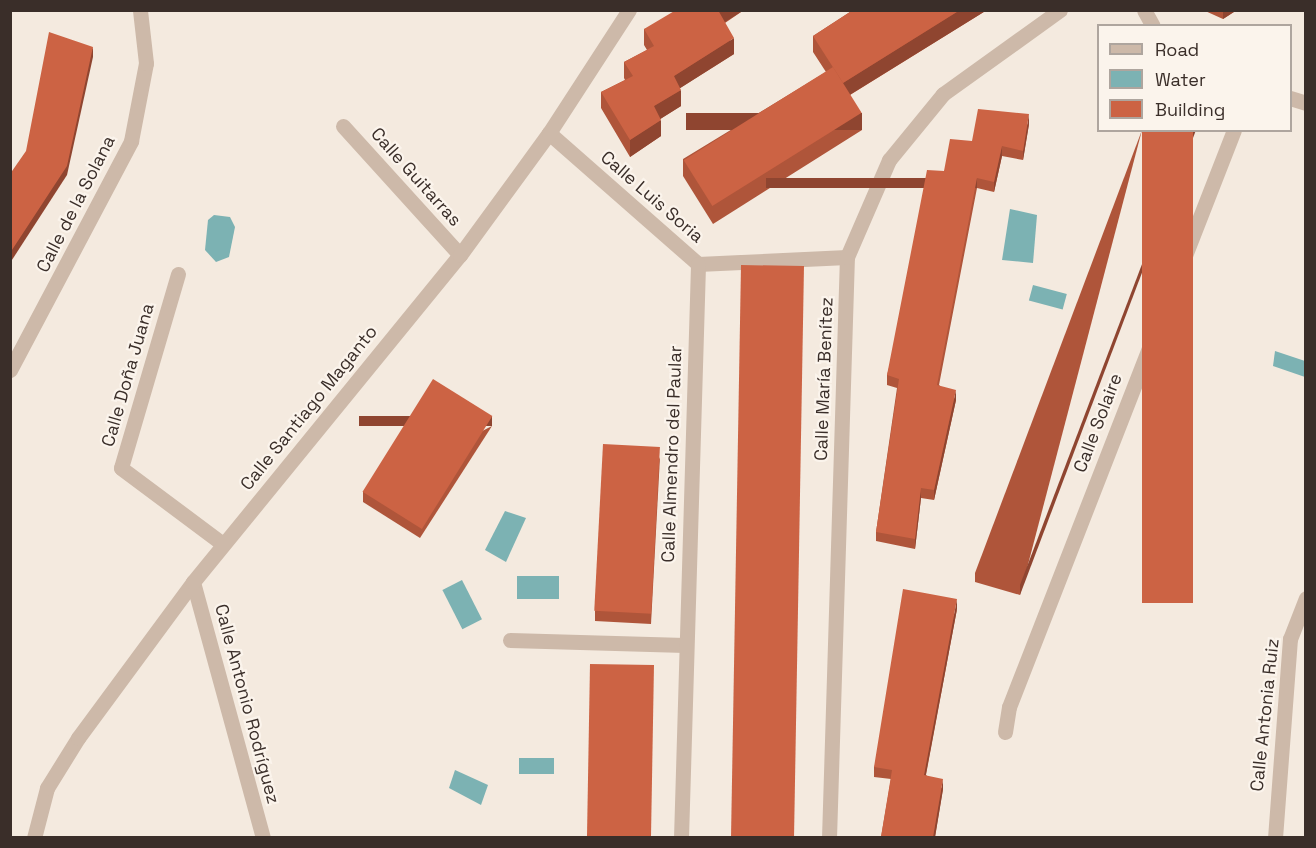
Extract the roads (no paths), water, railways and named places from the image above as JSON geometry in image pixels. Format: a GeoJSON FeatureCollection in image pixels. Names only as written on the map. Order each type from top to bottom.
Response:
{"type":"FeatureCollection","features":[{"type":"Feature","properties":{"kind":"street","name":"Calle de la Solana"},"geometry":{"type":"LineString","coordinates":[[10,370],[131,141],[146,63],[140,10]]}},
{"type":"Feature","properties":{"kind":"street","name":"Calle Santiago Maganto"},"geometry":{"type":"LineString","coordinates":[[34,837],[47,788],[78,738],[223,544],[460,255],[549,133],[629,10]]}},
{"type":"Feature","properties":{"kind":"street","name":"Calle María Benítez"},"geometry":{"type":"LineString","coordinates":[[828,837],[847,257],[889,160],[943,94],[1060,10]]}},
{"type":"Feature","properties":{"kind":"street"},"geometry":{"type":"LineString","coordinates":[[1144,10],[1152,24]]}},
{"type":"Feature","properties":{"kind":"street","name":"Calle Guitarras"},"geometry":{"type":"LineString","coordinates":[[343,126],[460,255]]}},
{"type":"Feature","properties":{"kind":"street","name":"Calle Solaire"},"geometry":{"type":"LineString","coordinates":[[1005,732],[1009,707],[1233,132]]}},
{"type":"Feature","properties":{"kind":"street","name":"Calle Luis Soria"},"geometry":{"type":"LineString","coordinates":[[549,133],[698,264],[847,257]]}},
{"type":"Feature","properties":{"kind":"street","name":"Calle Almendro del Paular"},"geometry":{"type":"LineString","coordinates":[[681,837],[698,264]]}},
{"type":"Feature","properties":{"kind":"street","name":"Calle Doña Juana"},"geometry":{"type":"LineString","coordinates":[[178,274],[121,468],[223,544]]}},
{"type":"Feature","properties":{"kind":"street","name":"Calle Antonio Rodríguez"},"geometry":{"type":"LineString","coordinates":[[193,582],[263,837]]}},
{"type":"Feature","properties":{"kind":"street","name":"Calle Antonia Ruiz"},"geometry":{"type":"LineString","coordinates":[[1275,837],[1290,639],[1305,598]]}},
{"type":"Feature","properties":{"kind":"street"},"geometry":{"type":"LineString","coordinates":[[510,640],[685,645]]}},
{"type":"Feature","properties":{"kind":"water"},"geometry":{"type":"Polygon","coordinates":[[[1010,209],[1037,215],[1033,263],[1002,260],[1010,209]]]}},
{"type":"Feature","properties":{"kind":"water"},"geometry":{"type":"Polygon","coordinates":[[[214,215],[230,217],[235,227],[229,257],[216,262],[205,250],[208,220],[214,215]]]}},
{"type":"Feature","properties":{"kind":"water"},"geometry":{"type":"Polygon","coordinates":[[[1033,285],[1067,294],[1063,310],[1029,300],[1033,285]]]}},
{"type":"Feature","properties":{"kind":"water"},"geometry":{"type":"Polygon","coordinates":[[[1275,351],[1305,361],[1305,377],[1273,366],[1275,351]]]}},
{"type":"Feature","properties":{"kind":"water"},"geometry":{"type":"Polygon","coordinates":[[[505,511],[526,518],[506,562],[485,550],[505,511]]]}},
{"type":"Feature","properties":{"kind":"water"},"geometry":{"type":"Polygon","coordinates":[[[517,576],[559,576],[559,599],[517,599],[517,576]]]}},
{"type":"Feature","properties":{"kind":"water"},"geometry":{"type":"Polygon","coordinates":[[[462,580],[482,619],[462,629],[442,590],[462,580]]]}},
{"type":"Feature","properties":{"kind":"water"},"geometry":{"type":"Polygon","coordinates":[[[519,758],[554,758],[554,774],[519,774],[519,758]]]}},
{"type":"Feature","properties":{"kind":"water"},"geometry":{"type":"Polygon","coordinates":[[[455,770],[488,785],[481,805],[449,788],[455,770]]]}}]}
